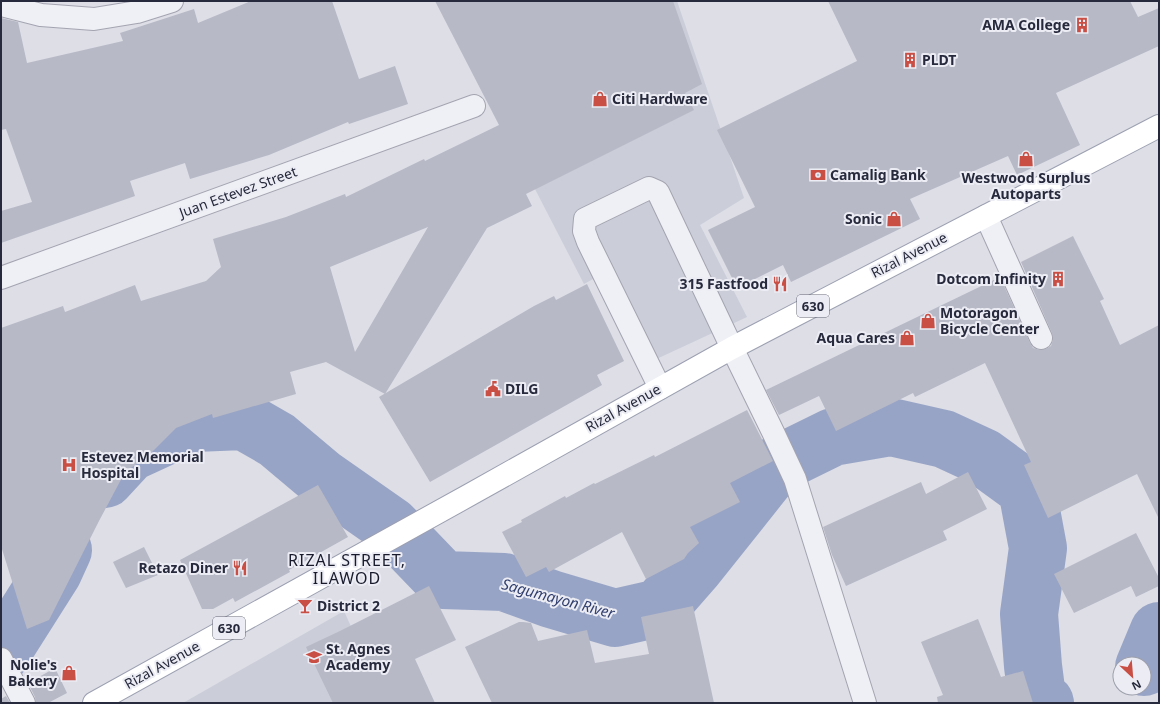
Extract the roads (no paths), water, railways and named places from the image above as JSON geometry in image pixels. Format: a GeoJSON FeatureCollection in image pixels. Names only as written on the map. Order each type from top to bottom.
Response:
{"type":"FeatureCollection","features":[{"type":"Feature","properties":{"kind":"main road","name":"Rizal Avenue"},"geometry":{"type":"LineString","coordinates":[[94,703],[732,348],[1159,126]]}},
{"type":"Feature","properties":{"kind":"street"},"geometry":{"type":"LineString","coordinates":[[1,5],[41,15],[94,19],[137,12],[172,1]]}},
{"type":"Feature","properties":{"kind":"street","name":"Juan Estevez Street"},"geometry":{"type":"LineString","coordinates":[[1,278],[474,106]]}},
{"type":"Feature","properties":{"kind":"street"},"geometry":{"type":"LineString","coordinates":[[660,388],[584,231],[585,219],[649,188],[658,192],[795,479],[865,703]]}},
{"type":"Feature","properties":{"kind":"street"},"geometry":{"type":"LineString","coordinates":[[986,216],[1041,338]]}},
{"type":"Feature","properties":{"kind":"street"},"geometry":{"type":"LineString","coordinates":[[1,659],[19,695]]}},
{"type":"Feature","properties":{"kind":"waterway","name":"Sagumayon River"},"geometry":{"type":"LineString","coordinates":[[105,479],[129,453],[194,423],[244,421],[277,440],[321,477],[391,526],[443,580],[504,582],[551,599],[615,618],[659,608],[694,568],[776,465],[833,437],[891,427],[944,439],[983,457],[1027,489],[1038,548],[1029,614],[1033,666],[1037,697],[1045,703]]}},
{"type":"Feature","properties":{"kind":"waterway","name":"Sagumayon River"},"geometry":{"type":"LineString","coordinates":[[1,654],[53,572],[63,550]]}},
{"type":"Feature","properties":{"kind":"waterway","name":"Sagumayon River"},"geometry":{"type":"LineString","coordinates":[[1149,656],[1159,631]]}},
{"type":"Feature","properties":{"kind":"place","name":"AMA College"},"geometry":{"type":"Point","coordinates":[1082,25]}},
{"type":"Feature","properties":{"kind":"place","name":"PLDT"},"geometry":{"type":"Point","coordinates":[910,60]}},
{"type":"Feature","properties":{"kind":"place","name":"Citi Hardware"},"geometry":{"type":"Point","coordinates":[600,99]}},
{"type":"Feature","properties":{"kind":"place","name":"Westwood Surplus Autoparts"},"geometry":{"type":"Point","coordinates":[1026,159]}},
{"type":"Feature","properties":{"kind":"place","name":"Camalig Bank"},"geometry":{"type":"Point","coordinates":[818,175]}},
{"type":"Feature","properties":{"kind":"place","name":"Sonic"},"geometry":{"type":"Point","coordinates":[894,219]}},
{"type":"Feature","properties":{"kind":"place","name":"Dotcom Infinity"},"geometry":{"type":"Point","coordinates":[1058,279]}},
{"type":"Feature","properties":{"kind":"place","name":"315 Fastfood"},"geometry":{"type":"Point","coordinates":[780,284]}},
{"type":"Feature","properties":{"kind":"place","name":"Motoragon Bicycle Center"},"geometry":{"type":"Point","coordinates":[928,321]}},
{"type":"Feature","properties":{"kind":"place","name":"Aqua Cares"},"geometry":{"type":"Point","coordinates":[907,338]}},
{"type":"Feature","properties":{"kind":"place","name":"DILG"},"geometry":{"type":"Point","coordinates":[493,389]}},
{"type":"Feature","properties":{"kind":"place","name":"Estevez Memorial Hospital"},"geometry":{"type":"Point","coordinates":[69,465]}},
{"type":"Feature","properties":{"kind":"place","name":"Retazo Diner"},"geometry":{"type":"Point","coordinates":[240,568]}},
{"type":"Feature","properties":{"kind":"place","name":"District 2"},"geometry":{"type":"Point","coordinates":[305,606]}},
{"type":"Feature","properties":{"kind":"place","name":"St. Agnes Academy"},"geometry":{"type":"Point","coordinates":[314,657]}},
{"type":"Feature","properties":{"kind":"place","name":"Nolie's Bakery"},"geometry":{"type":"Point","coordinates":[69,673]}},
{"type":"Feature","properties":{"kind":"district","name":"RIZAL STREET, ILAWOD"},"geometry":{"type":"Point","coordinates":[347,569]}}]}
